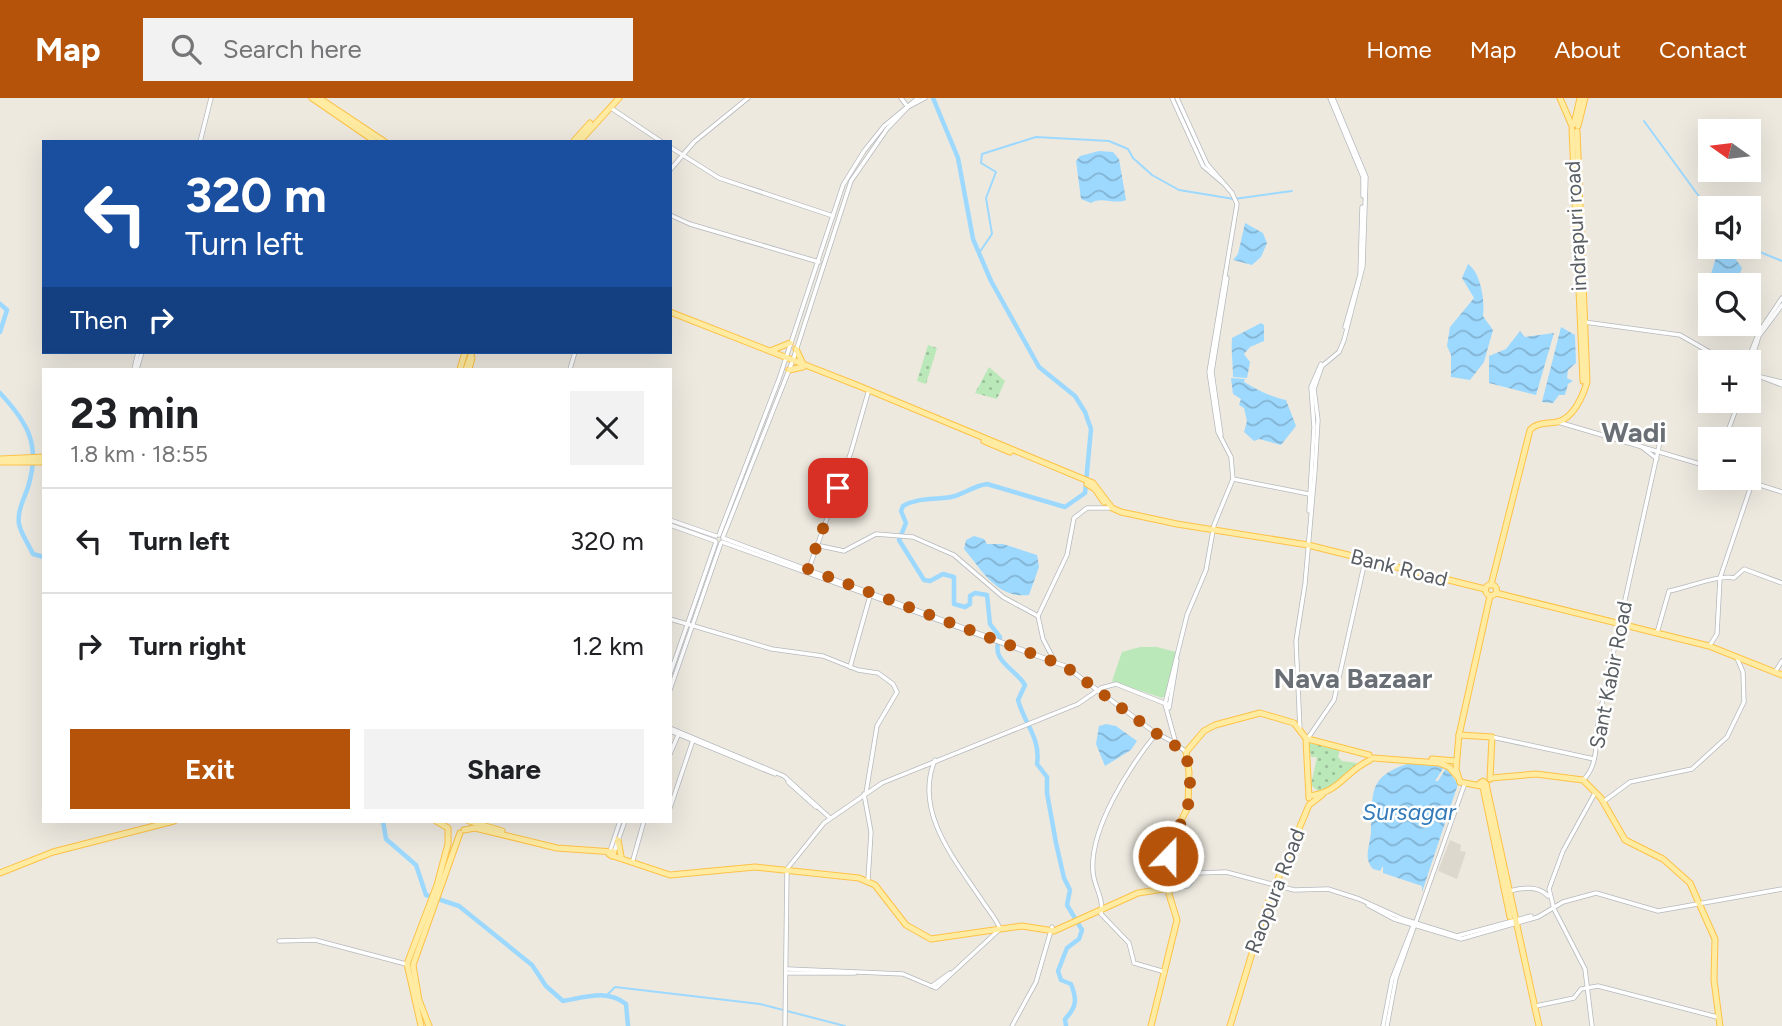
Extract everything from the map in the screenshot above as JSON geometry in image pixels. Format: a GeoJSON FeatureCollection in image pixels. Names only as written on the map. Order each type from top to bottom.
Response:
{"type":"FeatureCollection","features":[{"type":"Feature","properties":{"kind":"main road"},"geometry":{"type":"LineString","coordinates":[[312,98],[382,140]]}},
{"type":"Feature","properties":{"kind":"main road"},"geometry":{"type":"LineString","coordinates":[[319,98],[373,140]]}},
{"type":"Feature","properties":{"kind":"main road"},"geometry":{"type":"LineString","coordinates":[[575,140],[613,98]]}},
{"type":"Feature","properties":{"kind":"main road"},"geometry":{"type":"LineString","coordinates":[[581,140],[619,98]]}},
{"type":"Feature","properties":{"kind":"main road"},"geometry":{"type":"LineString","coordinates":[[1561,98],[1575,127]]}},
{"type":"Feature","properties":{"kind":"main road","name":"indrapuri road"},"geometry":{"type":"LineString","coordinates":[[1583,98],[1575,127],[1583,322]]}},
{"type":"Feature","properties":{"kind":"main road"},"geometry":{"type":"LineString","coordinates":[[672,315],[784,358]]}},
{"type":"Feature","properties":{"kind":"main road"},"geometry":{"type":"LineString","coordinates":[[672,315],[803,365],[1092,484],[1110,508]]}},
{"type":"Feature","properties":{"kind":"main road"},"geometry":{"type":"LineString","coordinates":[[1462,781],[1456,761],[1459,734],[1493,594],[1489,586],[1506,521],[1523,465],[1530,430],[1533,426],[1557,422],[1573,410],[1587,379],[1583,322]]}},
{"type":"Feature","properties":{"kind":"main road"},"geometry":{"type":"LineString","coordinates":[[1557,422],[1575,405],[1583,383],[1583,322]]}},
{"type":"Feature","properties":{"kind":"main road"},"geometry":{"type":"LineString","coordinates":[[770,351],[790,343]]}},
{"type":"Feature","properties":{"kind":"main road"},"geometry":{"type":"LineString","coordinates":[[796,349],[803,365]]}},
{"type":"Feature","properties":{"kind":"main road"},"geometry":{"type":"LineString","coordinates":[[789,370],[803,365],[997,444]]}},
{"type":"Feature","properties":{"kind":"main road"},"geometry":{"type":"LineString","coordinates":[[1493,594],[1489,586],[1533,426]]}},
{"type":"Feature","properties":{"kind":"main road"},"geometry":{"type":"LineString","coordinates":[[0,460],[42,459]]}},
{"type":"Feature","properties":{"kind":"main road","name":"Bank Road"},"geometry":{"type":"LineString","coordinates":[[1110,508],[1149,519],[1308,547],[1489,586]]}},
{"type":"Feature","properties":{"kind":"main road"},"geometry":{"type":"LineString","coordinates":[[1493,594],[1709,646],[1782,675]]}},
{"type":"Feature","properties":{"kind":"main road"},"geometry":{"type":"LineString","coordinates":[[1151,1026],[1177,920],[1170,888],[1168,846],[1188,807],[1188,760],[1185,752],[1204,731],[1261,713],[1278,716],[1300,730],[1307,739],[1309,804]]}},
{"type":"Feature","properties":{"kind":"main road"},"geometry":{"type":"LineString","coordinates":[[1459,734],[1492,737],[1485,783],[1537,1026]]}},
{"type":"Feature","properties":{"kind":"main road"},"geometry":{"type":"LineString","coordinates":[[1307,739],[1371,757],[1439,763],[1448,767],[1462,781],[1485,783],[1536,774],[1583,780],[1603,802],[1625,839],[1663,859],[1690,883],[1702,904],[1715,939],[1713,971],[1720,1026]]}},
{"type":"Feature","properties":{"kind":"main road"},"geometry":{"type":"LineString","coordinates":[[1371,757],[1456,761]]}},
{"type":"Feature","properties":{"kind":"main road","name":"Raopura Road"},"geometry":{"type":"LineString","coordinates":[[1230,1026],[1238,993],[1275,886],[1309,804],[1339,786],[1351,771],[1371,757]]}},
{"type":"Feature","properties":{"kind":"main road"},"geometry":{"type":"LineString","coordinates":[[1309,796],[1322,794]]}},
{"type":"Feature","properties":{"kind":"main road"},"geometry":{"type":"LineString","coordinates":[[0,872],[51,852],[157,823]]}},
{"type":"Feature","properties":{"kind":"main road"},"geometry":{"type":"LineString","coordinates":[[51,852],[166,823]]}},
{"type":"Feature","properties":{"kind":"main road"},"geometry":{"type":"LineString","coordinates":[[439,823],[452,832],[475,828],[500,832]]}},
{"type":"Feature","properties":{"kind":"main road"},"geometry":{"type":"LineString","coordinates":[[439,886],[448,844],[449,823]]}},
{"type":"Feature","properties":{"kind":"main road"},"geometry":{"type":"LineString","coordinates":[[425,1026],[410,965],[429,911],[466,823]]}},
{"type":"Feature","properties":{"kind":"main road"},"geometry":{"type":"LineString","coordinates":[[473,823],[557,848],[613,853],[672,873],[734,865],[790,866],[869,879],[877,883],[898,913],[924,934],[939,936],[1022,923],[1054,929],[1071,925],[1101,909],[1148,890],[1170,888]]}},
{"type":"Feature","properties":{"kind":"main road"},"geometry":{"type":"LineString","coordinates":[[613,853],[618,840]]}},
{"type":"Feature","properties":{"kind":"main road"},"geometry":{"type":"LineString","coordinates":[[613,853],[670,875],[729,867],[790,866]]}},
{"type":"Feature","properties":{"kind":"main road"},"geometry":{"type":"LineString","coordinates":[[1513,922],[1536,1006],[1537,1026]]}},
{"type":"Feature","properties":{"kind":"street"},"geometry":{"type":"LineString","coordinates":[[201,140],[211,98]]}},
{"type":"Feature","properties":{"kind":"street"},"geometry":{"type":"LineString","coordinates":[[672,168],[705,132],[748,98]]}},
{"type":"Feature","properties":{"kind":"street"},"geometry":{"type":"LineString","coordinates":[[903,98],[908,105]]}},
{"type":"Feature","properties":{"kind":"street"},"geometry":{"type":"LineString","coordinates":[[719,539],[793,361],[836,217],[852,179],[869,152],[908,105],[918,98]]}},
{"type":"Feature","properties":{"kind":"street"},"geometry":{"type":"LineString","coordinates":[[908,105],[925,98]]}},
{"type":"Feature","properties":{"kind":"street"},"geometry":{"type":"LineString","coordinates":[[1174,98],[1207,164],[1235,196],[1223,312],[1212,372],[1221,437],[1233,465],[1233,479],[1213,532],[1206,570],[1188,610],[1178,655],[1168,704],[1177,744]]}},
{"type":"Feature","properties":{"kind":"street"},"geometry":{"type":"LineString","coordinates":[[1300,730],[1296,641],[1312,494],[1312,382],[1319,366],[1337,351],[1362,274],[1366,177],[1332,98]]}},
{"type":"Feature","properties":{"kind":"street"},"geometry":{"type":"LineString","coordinates":[[610,107],[659,140]]}},
{"type":"Feature","properties":{"kind":"street"},"geometry":{"type":"LineString","coordinates":[[672,148],[719,178],[836,217]]}},
{"type":"Feature","properties":{"kind":"street"},"geometry":{"type":"LineString","coordinates":[[672,216],[690,224],[822,263]]}},
{"type":"Feature","properties":{"kind":"street"},"geometry":{"type":"LineString","coordinates":[[672,683],[719,539],[784,358],[822,263]]}},
{"type":"Feature","properties":{"kind":"street"},"geometry":{"type":"LineString","coordinates":[[1752,350],[1759,332],[1782,298]]}},
{"type":"Feature","properties":{"kind":"street"},"geometry":{"type":"LineString","coordinates":[[1755,350],[1758,340],[1782,305]]}},
{"type":"Feature","properties":{"kind":"street"},"geometry":{"type":"LineString","coordinates":[[1583,322],[1679,335],[1706,350]]}},
{"type":"Feature","properties":{"kind":"street"},"geometry":{"type":"LineString","coordinates":[[1761,377],[1782,384]]}},
{"type":"Feature","properties":{"kind":"street"},"geometry":{"type":"LineString","coordinates":[[808,571],[851,452],[868,393]]}},
{"type":"Feature","properties":{"kind":"street"},"geometry":{"type":"LineString","coordinates":[[1557,422],[1698,463]]}},
{"type":"Feature","properties":{"kind":"street","name":"Sant Kabir Road"},"geometry":{"type":"LineString","coordinates":[[1583,780],[1591,773],[1598,722],[1661,436]]}},
{"type":"Feature","properties":{"kind":"street"},"geometry":{"type":"LineString","coordinates":[[1640,445],[1657,459]]}},
{"type":"Feature","properties":{"kind":"street"},"geometry":{"type":"LineString","coordinates":[[1233,479],[1312,494]]}},
{"type":"Feature","properties":{"kind":"street"},"geometry":{"type":"LineString","coordinates":[[1761,486],[1782,492]]}},
{"type":"Feature","properties":{"kind":"street"},"geometry":{"type":"LineString","coordinates":[[1709,646],[1717,634],[1720,578],[1750,490]]}},
{"type":"Feature","properties":{"kind":"street"},"geometry":{"type":"LineString","coordinates":[[1054,662],[1043,639],[1038,616],[1067,555],[1074,518],[1087,508],[1110,508]]}},
{"type":"Feature","properties":{"kind":"street"},"geometry":{"type":"LineString","coordinates":[[672,524],[1065,666],[1185,752]]}},
{"type":"Feature","properties":{"kind":"street"},"geometry":{"type":"LineString","coordinates":[[816,545],[844,551],[870,536],[905,536],[954,555],[1003,597],[1038,616]]}},
{"type":"Feature","properties":{"kind":"street"},"geometry":{"type":"LineString","coordinates":[[1307,739],[1334,700],[1365,561]]}},
{"type":"Feature","properties":{"kind":"street"},"geometry":{"type":"LineString","coordinates":[[1657,633],[1668,592],[1720,578],[1734,578],[1744,569],[1782,583]]}},
{"type":"Feature","properties":{"kind":"street"},"geometry":{"type":"LineString","coordinates":[[808,571],[870,596],[989,637]]}},
{"type":"Feature","properties":{"kind":"street"},"geometry":{"type":"LineString","coordinates":[[850,667],[870,596]]}},
{"type":"Feature","properties":{"kind":"street"},"geometry":{"type":"LineString","coordinates":[[672,620],[772,649],[823,656],[850,667],[878,673],[897,688],[896,696],[877,726],[865,793],[871,832],[869,879]]}},
{"type":"Feature","properties":{"kind":"street"},"geometry":{"type":"LineString","coordinates":[[672,669],[689,626]]}},
{"type":"Feature","properties":{"kind":"street"},"geometry":{"type":"LineString","coordinates":[[1603,802],[1630,782],[1692,769],[1727,737],[1744,702],[1743,672],[1736,657]]}},
{"type":"Feature","properties":{"kind":"street"},"geometry":{"type":"LineString","coordinates":[[1775,672],[1782,661]]}},
{"type":"Feature","properties":{"kind":"street"},"geometry":{"type":"LineString","coordinates":[[785,1023],[788,971],[787,880],[790,866],[830,818],[872,789],[925,764],[1078,704],[1097,690],[1116,684],[1168,704]]}},
{"type":"Feature","properties":{"kind":"street"},"geometry":{"type":"LineString","coordinates":[[672,731],[784,776],[830,818]]}},
{"type":"Feature","properties":{"kind":"street"},"geometry":{"type":"LineString","coordinates":[[672,749],[679,733]]}},
{"type":"Feature","properties":{"kind":"street"},"geometry":{"type":"LineString","coordinates":[[1156,733],[1112,795],[1093,873],[1100,892],[1101,914],[1111,928],[1129,943],[1134,963],[1164,972]]}},
{"type":"Feature","properties":{"kind":"street"},"geometry":{"type":"LineString","coordinates":[[1492,737],[1594,759]]}},
{"type":"Feature","properties":{"kind":"street"},"geometry":{"type":"LineString","coordinates":[[672,802],[693,739]]}},
{"type":"Feature","properties":{"kind":"street"},"geometry":{"type":"LineString","coordinates":[[788,971],[903,974],[934,987],[998,927],[945,845],[935,824],[931,808],[932,768],[935,760]]}},
{"type":"Feature","properties":{"kind":"street"},"geometry":{"type":"LineString","coordinates":[[925,764],[932,768]]}},
{"type":"Feature","properties":{"kind":"street"},"geometry":{"type":"LineString","coordinates":[[869,777],[872,789]]}},
{"type":"Feature","properties":{"kind":"street"},"geometry":{"type":"LineString","coordinates":[[1385,1026],[1396,978],[1462,781]]}},
{"type":"Feature","properties":{"kind":"street"},"geometry":{"type":"LineString","coordinates":[[1549,898],[1551,883],[1563,851],[1595,792]]}},
{"type":"Feature","properties":{"kind":"street"},"geometry":{"type":"LineString","coordinates":[[613,853],[621,823]]}},
{"type":"Feature","properties":{"kind":"street"},"geometry":{"type":"LineString","coordinates":[[618,840],[622,823]]}},
{"type":"Feature","properties":{"kind":"street"},"geometry":{"type":"LineString","coordinates":[[633,860],[643,823]]}},
{"type":"Feature","properties":{"kind":"street"},"geometry":{"type":"LineString","coordinates":[[1170,888],[1188,886],[1196,874],[1226,872],[1294,890],[1328,889],[1368,905],[1385,916],[1416,923],[1457,939],[1543,914],[1563,902],[1596,893],[1658,911],[1782,889]]}},
{"type":"Feature","properties":{"kind":"street"},"geometry":{"type":"LineString","coordinates":[[1542,891],[1551,883]]}},
{"type":"Feature","properties":{"kind":"street"},"geometry":{"type":"LineString","coordinates":[[1507,892],[1522,888],[1542,891],[1549,898],[1585,969],[1592,1026]]}},
{"type":"Feature","properties":{"kind":"street"},"geometry":{"type":"LineString","coordinates":[[1013,1026],[1035,985],[1054,929]]}},
{"type":"Feature","properties":{"kind":"street"},"geometry":{"type":"LineString","coordinates":[[279,941],[315,940],[410,965]]}},
{"type":"Feature","properties":{"kind":"street"},"geometry":{"type":"LineString","coordinates":[[1536,1006],[1574,998],[1589,987],[1598,986],[1717,1017]]}},
{"type":"Feature","properties":{"kind":"shaded area"},"geometry":{"type":"Polygon","coordinates":[[[1450,840],[1461,845],[1460,851],[1466,852],[1457,879],[1438,871],[1450,840]]]}},
{"type":"Feature","properties":{"kind":"green space"},"geometry":{"type":"Polygon","coordinates":[[[928,345],[937,348],[926,384],[917,381],[928,345]]]}},
{"type":"Feature","properties":{"kind":"green space"},"geometry":{"type":"Polygon","coordinates":[[[989,367],[1005,381],[997,399],[975,393],[989,367]]]}},
{"type":"Feature","properties":{"kind":"green space"},"geometry":{"type":"Polygon","coordinates":[[[1140,647],[1157,647],[1176,652],[1166,695],[1162,698],[1112,681],[1122,652],[1140,647]]]}},
{"type":"Feature","properties":{"kind":"green space"},"geometry":{"type":"Polygon","coordinates":[[[1310,743],[1340,749],[1338,757],[1342,761],[1357,763],[1342,781],[1319,792],[1311,785],[1317,757],[1311,757],[1308,745],[1310,743]]]}},
{"type":"Feature","properties":{"kind":"water"},"geometry":{"type":"Polygon","coordinates":[[[1099,151],[1113,152],[1119,159],[1126,200],[1099,200],[1091,203],[1081,199],[1076,161],[1080,156],[1099,151]]]}},
{"type":"Feature","properties":{"kind":"water"},"geometry":{"type":"Polygon","coordinates":[[[1245,223],[1263,233],[1267,243],[1261,257],[1252,265],[1233,260],[1238,254],[1245,223]]]}},
{"type":"Feature","properties":{"kind":"water"},"geometry":{"type":"Polygon","coordinates":[[[1716,259],[1736,259],[1742,268],[1740,273],[1711,273],[1716,259]]]}},
{"type":"Feature","properties":{"kind":"water"},"geometry":{"type":"Polygon","coordinates":[[[1468,264],[1479,280],[1483,295],[1483,316],[1493,330],[1484,362],[1470,380],[1451,377],[1451,355],[1447,346],[1450,327],[1474,298],[1462,278],[1468,264]]]}},
{"type":"Feature","properties":{"kind":"water"},"geometry":{"type":"Polygon","coordinates":[[[1261,323],[1264,325],[1264,341],[1250,347],[1244,354],[1250,362],[1247,378],[1233,377],[1232,338],[1261,323]]]}},
{"type":"Feature","properties":{"kind":"water"},"geometry":{"type":"Polygon","coordinates":[[[1561,327],[1575,335],[1576,363],[1568,370],[1567,378],[1573,381],[1568,384],[1565,395],[1559,395],[1553,403],[1542,402],[1561,327]]]}},
{"type":"Feature","properties":{"kind":"water"},"geometry":{"type":"Polygon","coordinates":[[[1520,331],[1525,337],[1554,333],[1536,395],[1489,383],[1489,356],[1506,349],[1520,331]]]}},
{"type":"Feature","properties":{"kind":"water"},"geometry":{"type":"Polygon","coordinates":[[[1231,378],[1245,379],[1244,382],[1259,390],[1286,400],[1296,426],[1281,445],[1259,439],[1254,441],[1244,432],[1247,421],[1244,408],[1239,405],[1241,399],[1233,394],[1231,378]]]}},
{"type":"Feature","properties":{"kind":"water"},"geometry":{"type":"Polygon","coordinates":[[[974,536],[984,539],[987,544],[1003,544],[1037,555],[1039,567],[1029,595],[1018,595],[999,588],[984,574],[964,549],[966,540],[974,536]]]}},
{"type":"Feature","properties":{"kind":"water"},"geometry":{"type":"Polygon","coordinates":[[[1099,726],[1116,726],[1137,741],[1131,750],[1105,766],[1096,744],[1099,726]]]}},
{"type":"Feature","properties":{"kind":"water","name":"Sursagar"},"geometry":{"type":"Polygon","coordinates":[[[1414,762],[1444,767],[1435,781],[1438,781],[1446,768],[1458,784],[1422,892],[1422,886],[1383,873],[1383,866],[1380,871],[1373,869],[1368,856],[1376,786],[1388,773],[1414,762]]]}},
{"type":"Feature","properties":{"kind":"waterway"},"geometry":{"type":"LineString","coordinates":[[933,98],[958,158],[973,239],[991,281],[1039,367],[1075,396],[1091,429],[1085,493],[1065,507],[987,484],[955,496],[916,501],[903,506],[901,511],[906,523],[899,540],[924,580],[930,581],[943,574],[954,577],[954,604],[965,607],[970,604],[970,596],[975,593],[987,595],[990,624],[1000,637],[1000,658],[1025,685],[1018,700],[1037,746],[1037,764],[1047,777],[1047,793],[1056,843],[1064,878],[1070,890],[1067,905],[1082,930],[1079,939],[1067,948],[1058,971],[1061,980],[1071,984],[1074,994],[1075,1003],[1065,1019],[1066,1026]]}},
{"type":"Feature","properties":{"kind":"waterway"},"geometry":{"type":"LineString","coordinates":[[1644,121],[1699,196]]}},
{"type":"Feature","properties":{"kind":"waterway"},"geometry":{"type":"LineString","coordinates":[[979,253],[992,234],[986,198],[996,172],[981,163],[982,154],[1036,137],[1109,141],[1128,149],[1133,158],[1152,175],[1179,190],[1234,199],[1292,191]]}},
{"type":"Feature","properties":{"kind":"waterway"},"geometry":{"type":"LineString","coordinates":[[1761,252],[1782,261]]}},
{"type":"Feature","properties":{"kind":"waterway"},"geometry":{"type":"LineString","coordinates":[[0,304],[7,310],[0,332]]}},
{"type":"Feature","properties":{"kind":"waterway"},"geometry":{"type":"LineString","coordinates":[[0,393],[18,414],[29,435],[32,472],[20,510],[19,524],[33,554],[42,556]]}},
{"type":"Feature","properties":{"kind":"waterway"},"geometry":{"type":"LineString","coordinates":[[383,823],[386,839],[416,865],[426,895],[459,906],[532,965],[546,986],[563,1001],[604,995],[619,999],[626,1004],[628,1026]]}},
{"type":"Feature","properties":{"kind":"waterway"},"geometry":{"type":"LineString","coordinates":[[608,994],[615,987],[760,1004],[845,1026]]}},
{"type":"Feature","properties":{"kind":"district","name":"Wadi"},"geometry":{"type":"Point","coordinates":[1634,432]}},
{"type":"Feature","properties":{"kind":"district","name":"Nava Bazaar"},"geometry":{"type":"Point","coordinates":[1353,678]}},
{"type":"Feature","properties":{"kind":"route"},"geometry":{"type":"LineString","coordinates":[[838,488],[808,569],[991,635],[1065,666],[1185,752],[1189,772],[1188,807],[1168,846],[1168,856]]}}]}
